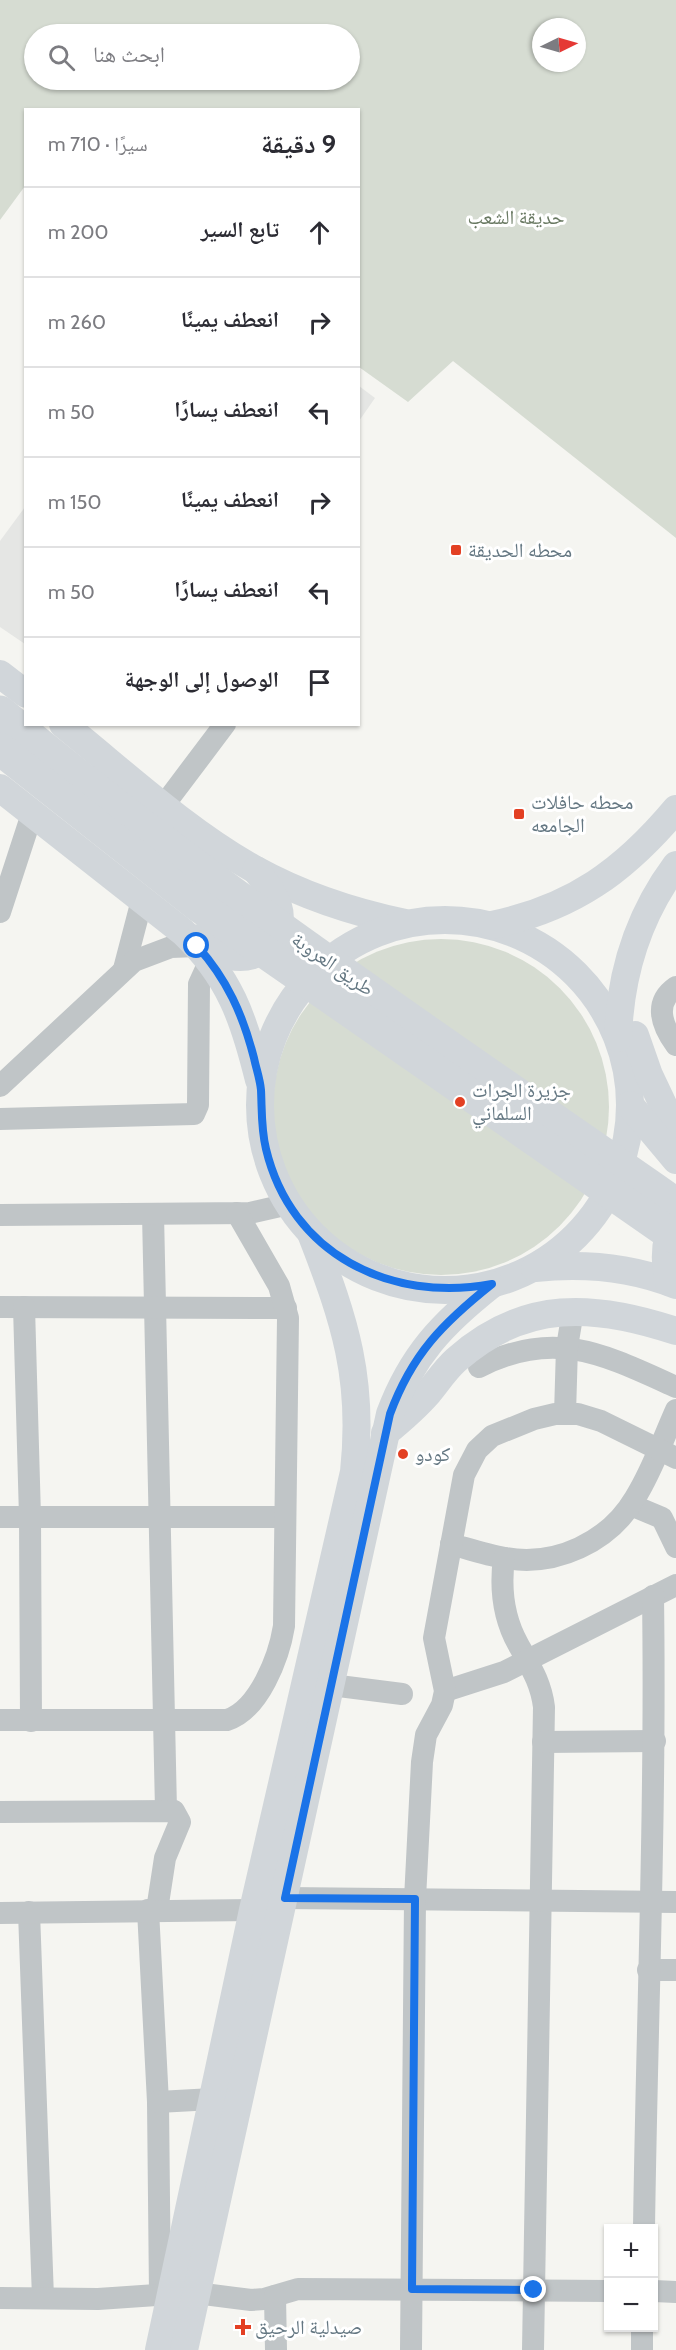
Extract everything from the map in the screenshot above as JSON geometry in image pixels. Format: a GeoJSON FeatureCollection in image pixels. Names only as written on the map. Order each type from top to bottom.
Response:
{"type":"FeatureCollection","features":[{"type":"Feature","properties":{"kind":"highway","name":"طريق العروبة"},"geometry":{"type":"LineString","coordinates":[[0,712],[199,887],[676,1238]]}},
{"type":"Feature","properties":{"kind":"highway","name":"طريق العروبة"},"geometry":{"type":"LineString","coordinates":[[0,749],[199,887],[676,1204]]}},
{"type":"Feature","properties":{"kind":"main road"},"geometry":{"type":"LineString","coordinates":[[0,674],[24,692]]}},
{"type":"Feature","properties":{"kind":"main road"},"geometry":{"type":"LineString","coordinates":[[65,726],[214,844],[255,869],[328,902],[405,923]]}},
{"type":"Feature","properties":{"kind":"main road"},"geometry":{"type":"LineString","coordinates":[[0,788],[142,900],[196,946],[240,1011],[261,1088]]}},
{"type":"Feature","properties":{"kind":"main road"},"geometry":{"type":"LineString","coordinates":[[492,925],[542,912],[588,890],[637,854],[676,809]]}},
{"type":"Feature","properties":{"kind":"main road"},"geometry":{"type":"LineString","coordinates":[[618,1040],[625,974],[639,928],[650,904],[676,865]]}},
{"type":"Feature","properties":{"kind":"main road"},"geometry":{"type":"LineString","coordinates":[[196,946],[235,957],[245,957],[264,950],[276,935],[280,917],[276,898],[255,869]]}},
{"type":"Feature","properties":{"kind":"main road"},"geometry":{"type":"LineString","coordinates":[[449,919],[492,925],[533,941],[569,967],[598,1000],[618,1040],[629,1083],[630,1105],[625,1149],[609,1190],[584,1227],[560,1250],[533,1268],[492,1284],[448,1290],[404,1286],[363,1271],[344,1260],[310,1231],[289,1203],[271,1167],[260,1108],[261,1088],[273,1036],[299,990],[329,960],[347,948],[385,929],[405,923],[449,919]]}},
{"type":"Feature","properties":{"kind":"main road"},"geometry":{"type":"LineString","coordinates":[[625,974],[632,1026],[639,1050],[676,1132]]}},
{"type":"Feature","properties":{"kind":"main road"},"geometry":{"type":"LineString","coordinates":[[630,1105],[676,1160]]}},
{"type":"Feature","properties":{"kind":"main road"},"geometry":{"type":"LineString","coordinates":[[533,1268],[603,1267],[672,1284],[665,1255],[666,1241],[676,1215]]}},
{"type":"Feature","properties":{"kind":"main road"},"geometry":{"type":"LineString","coordinates":[[183,2350],[176,2294],[213,2099],[253,1910],[344,1522],[356,1447],[357,1398],[351,1350],[338,1302],[310,1231]]}},
{"type":"Feature","properties":{"kind":"main road"},"geometry":{"type":"LineString","coordinates":[[159,2350],[285,1898],[385,1433],[401,1386],[426,1345],[453,1316],[492,1284]]}},
{"type":"Feature","properties":{"kind":"main road"},"geometry":{"type":"LineString","coordinates":[[385,1433],[417,1405],[456,1360],[486,1338],[519,1322],[573,1311],[618,1314],[676,1331]]}},
{"type":"Feature","properties":{"kind":"street"},"geometry":{"type":"LineString","coordinates":[[164,805],[223,726]]}},
{"type":"Feature","properties":{"kind":"street"},"geometry":{"type":"LineString","coordinates":[[0,912],[32,814]]}},
{"type":"Feature","properties":{"kind":"street"},"geometry":{"type":"LineString","coordinates":[[124,969],[142,900]]}},
{"type":"Feature","properties":{"kind":"street"},"geometry":{"type":"LineString","coordinates":[[0,1086],[124,969],[158,950],[196,946],[199,984],[198,1108],[194,1114],[0,1119]]}},
{"type":"Feature","properties":{"kind":"street"},"geometry":{"type":"LineString","coordinates":[[676,987],[666,997],[661,1012],[664,1028],[676,1045]]}},
{"type":"Feature","properties":{"kind":"street"},"geometry":{"type":"LineString","coordinates":[[0,1215],[237,1213],[264,1211],[289,1203]]}},
{"type":"Feature","properties":{"kind":"street"},"geometry":{"type":"LineString","coordinates":[[0,1720],[164,1722],[227,1720],[241,1714],[257,1693],[274,1662],[282,1639],[288,1329],[286,1308],[274,1276],[237,1213]]}},
{"type":"Feature","properties":{"kind":"street"},"geometry":{"type":"LineString","coordinates":[[153,1214],[166,1810]]}},
{"type":"Feature","properties":{"kind":"street"},"geometry":{"type":"LineString","coordinates":[[0,1307],[286,1308]]}},
{"type":"Feature","properties":{"kind":"street"},"geometry":{"type":"LineString","coordinates":[[24,1307],[30,1517],[31,1721]]}},
{"type":"Feature","properties":{"kind":"street"},"geometry":{"type":"LineString","coordinates":[[566,1414],[567,1347],[573,1311]]}},
{"type":"Feature","properties":{"kind":"street"},"geometry":{"type":"LineString","coordinates":[[479,1367],[522,1350],[567,1347],[605,1355],[676,1387]]}},
{"type":"Feature","properties":{"kind":"street"},"geometry":{"type":"LineString","coordinates":[[451,1544],[504,1558],[543,1558],[581,1547],[603,1533],[631,1505],[667,1453],[676,1410]]}},
{"type":"Feature","properties":{"kind":"street"},"geometry":{"type":"LineString","coordinates":[[411,2350],[415,1899],[423,1749],[426,1735],[442,1705],[445,1691],[434,1638],[464,1476],[477,1450],[501,1432],[544,1416],[566,1414],[601,1421],[667,1453]]}},
{"type":"Feature","properties":{"kind":"street"},"geometry":{"type":"LineString","coordinates":[[631,1505],[662,1518],[676,1547]]}},
{"type":"Feature","properties":{"kind":"street"},"geometry":{"type":"LineString","coordinates":[[0,1517],[285,1517]]}},
{"type":"Feature","properties":{"kind":"street"},"geometry":{"type":"LineString","coordinates":[[504,1558],[502,1591],[504,1609],[510,1627],[528,1659],[543,1694],[533,2350]]}},
{"type":"Feature","properties":{"kind":"street"},"geometry":{"type":"LineString","coordinates":[[445,1691],[485,1680],[676,1585]]}},
{"type":"Feature","properties":{"kind":"street"},"geometry":{"type":"LineString","coordinates":[[644,2224],[648,1970],[655,1741],[653,1596]]}},
{"type":"Feature","properties":{"kind":"street"},"geometry":{"type":"LineString","coordinates":[[332,1684],[402,1694]]}},
{"type":"Feature","properties":{"kind":"street"},"geometry":{"type":"LineString","coordinates":[[543,1742],[655,1741]]}},
{"type":"Feature","properties":{"kind":"street"},"geometry":{"type":"LineString","coordinates":[[0,1812],[166,1810],[178,1814],[180,1822],[160,1875],[153,1910],[158,2102],[176,2294]]}},
{"type":"Feature","properties":{"kind":"street"},"geometry":{"type":"LineString","coordinates":[[285,1898],[676,1902]]}},
{"type":"Feature","properties":{"kind":"street"},"geometry":{"type":"LineString","coordinates":[[0,1912],[253,1910]]}},
{"type":"Feature","properties":{"kind":"street"},"geometry":{"type":"LineString","coordinates":[[29,1912],[43,2298]]}},
{"type":"Feature","properties":{"kind":"street"},"geometry":{"type":"LineString","coordinates":[[648,1970],[676,1970]]}},
{"type":"Feature","properties":{"kind":"street"},"geometry":{"type":"LineString","coordinates":[[158,2102],[213,2099]]}},
{"type":"Feature","properties":{"kind":"street"},"geometry":{"type":"LineString","coordinates":[[0,2298],[98,2299],[176,2294],[251,2300],[276,2296],[298,2289],[604,2291]]}},
{"type":"Feature","properties":{"kind":"street"},"geometry":{"type":"LineString","coordinates":[[658,2291],[676,2292]]}},
{"type":"Feature","properties":{"kind":"street"},"geometry":{"type":"LineString","coordinates":[[276,2296],[276,2350]]}},
{"type":"Feature","properties":{"kind":"street"},"geometry":{"type":"LineString","coordinates":[[642,2332],[642,2350]]}},
{"type":"Feature","properties":{"kind":"shaded area"},"geometry":{"type":"Polygon","coordinates":[[[360,387],[375,398],[360,420],[360,387]]]}},
{"type":"Feature","properties":{"kind":"shaded area"},"geometry":{"type":"Polygon","coordinates":[[[24,508],[24,643],[0,627],[0,541],[24,508]]]}},
{"type":"Feature","properties":{"kind":"green space","name":"حديقة الشعب"},"geometry":{"type":"Polygon","coordinates":[[[0,0],[676,0],[676,538],[453,361],[408,402],[360,368],[360,108],[24,108],[24,187],[0,220],[0,0]]]}},
{"type":"Feature","properties":{"kind":"green space"},"geometry":{"type":"Polygon","coordinates":[[[424,939],[458,939],[490,946],[520,958],[548,977],[571,1000],[581,1013],[597,1043],[609,1090],[606,1140],[590,1186],[571,1214],[548,1237],[520,1256],[490,1268],[458,1275],[424,1275],[392,1268],[362,1256],[334,1237],[311,1214],[292,1186],[280,1156],[273,1124],[273,1090],[280,1058],[292,1028],[311,1000],[334,977],[362,958],[392,946],[424,939]]]}},
{"type":"Feature","properties":{"kind":"place","name":"محطه الحديقة"},"geometry":{"type":"Point","coordinates":[456,550]}},
{"type":"Feature","properties":{"kind":"place","name":"محطه حافلات الجامعه"},"geometry":{"type":"Point","coordinates":[519,814]}},
{"type":"Feature","properties":{"kind":"place","name":"جزيرة الجرات السلماني"},"geometry":{"type":"Point","coordinates":[460,1102]}},
{"type":"Feature","properties":{"kind":"place","name":"كودو"},"geometry":{"type":"Point","coordinates":[403,1454]}},
{"type":"Feature","properties":{"kind":"place","name":"صيدلية الرحيق"},"geometry":{"type":"Point","coordinates":[243,2327]}},
{"type":"Feature","properties":{"kind":"route"},"geometry":{"type":"LineString","coordinates":[[197,946],[221,976],[240,1011],[261,1088],[262,1128],[271,1167],[289,1203],[310,1231],[344,1260],[363,1271],[404,1286],[448,1290],[492,1284],[453,1316],[426,1345],[405,1378],[390,1414],[285,1898],[415,1899],[412,2289],[534,2290]]}}]}
